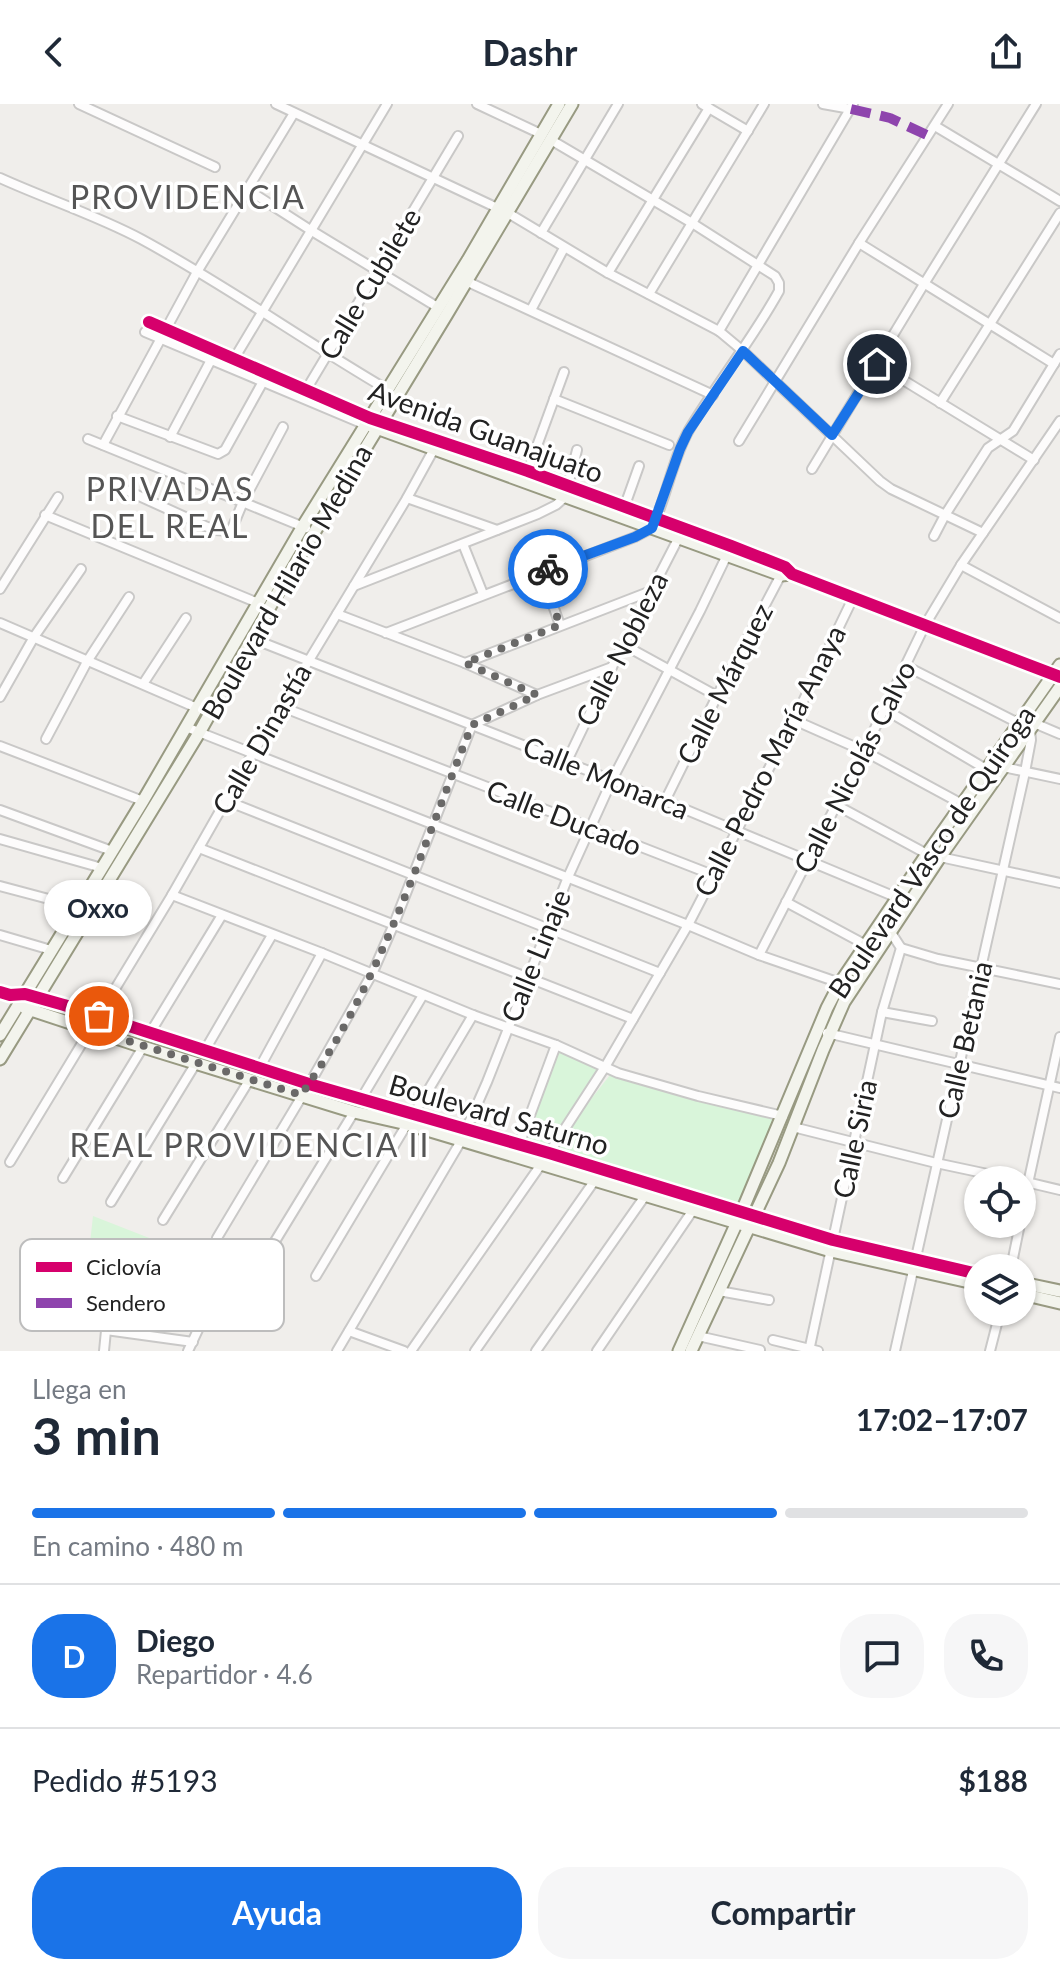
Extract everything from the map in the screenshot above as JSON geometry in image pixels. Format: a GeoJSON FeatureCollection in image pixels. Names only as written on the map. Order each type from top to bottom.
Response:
{"type":"FeatureCollection","features":[{"type":"Feature","properties":{"kind":"street"},"geometry":{"type":"LineString","coordinates":[[79,104],[215,167]]}},
{"type":"Feature","properties":{"kind":"street"},"geometry":{"type":"LineString","coordinates":[[276,104],[503,211],[608,273],[719,331],[891,489],[983,533]]}},
{"type":"Feature","properties":{"kind":"street"},"geometry":{"type":"LineString","coordinates":[[234,359],[387,104]]}},
{"type":"Feature","properties":{"kind":"street"},"geometry":{"type":"LineString","coordinates":[[386,633],[635,537],[654,523],[688,432],[779,291],[775,276],[692,223],[586,159],[477,104]]}},
{"type":"Feature","properties":{"kind":"street","name":"Boulevard Hilario Medina"},"geometry":{"type":"LineString","coordinates":[[546,137],[559,104]]}},
{"type":"Feature","properties":{"kind":"street","name":"Boulevard Hilario Medina"},"geometry":{"type":"LineString","coordinates":[[0,1059],[51,950],[143,801],[258,603],[466,281],[546,137],[572,104]]}},
{"type":"Feature","properties":{"kind":"street"},"geometry":{"type":"LineString","coordinates":[[541,233],[618,104]]}},
{"type":"Feature","properties":{"kind":"street"},"geometry":{"type":"LineString","coordinates":[[649,294],[764,104]]}},
{"type":"Feature","properties":{"kind":"street"},"geometry":{"type":"LineString","coordinates":[[719,331],[852,106],[823,104]]}},
{"type":"Feature","properties":{"kind":"street"},"geometry":{"type":"LineString","coordinates":[[739,441],[948,104]]}},
{"type":"Feature","properties":{"kind":"street"},"geometry":{"type":"LineString","coordinates":[[812,469],[1036,104]]}},
{"type":"Feature","properties":{"kind":"street"},"geometry":{"type":"LineString","coordinates":[[608,273],[706,106],[748,131]]}},
{"type":"Feature","properties":{"kind":"street"},"geometry":{"type":"LineString","coordinates":[[103,445],[197,272],[294,113]]}},
{"type":"Feature","properties":{"kind":"street"},"geometry":{"type":"LineString","coordinates":[[935,126],[1060,201]]}},
{"type":"Feature","properties":{"kind":"street","name":"Calle Cubilete"},"geometry":{"type":"LineString","coordinates":[[306,390],[458,136]]}},
{"type":"Feature","properties":{"kind":"street"},"geometry":{"type":"LineString","coordinates":[[0,178],[137,237],[388,390]]}},
{"type":"Feature","properties":{"kind":"street"},"geometry":{"type":"LineString","coordinates":[[248,190],[439,308]]}},
{"type":"Feature","properties":{"kind":"street","name":"Boulevard Hilario Medina"},"geometry":{"type":"LineString","coordinates":[[374,423],[388,390],[503,211]]}},
{"type":"Feature","properties":{"kind":"street"},"geometry":{"type":"LineString","coordinates":[[940,403],[1060,213]]}},
{"type":"Feature","properties":{"kind":"street"},"geometry":{"type":"LineString","coordinates":[[859,243],[1054,364]]}},
{"type":"Feature","properties":{"kind":"street"},"geometry":{"type":"LineString","coordinates":[[531,310],[564,248]]}},
{"type":"Feature","properties":{"kind":"street"},"geometry":{"type":"LineString","coordinates":[[466,281],[713,395]]}},
{"type":"Feature","properties":{"kind":"street","name":"Avenida Guanajuato"},"geometry":{"type":"LineString","coordinates":[[149,322],[234,359],[265,378],[434,449],[526,476]]}},
{"type":"Feature","properties":{"kind":"street","name":"Avenida Guanajuato"},"geometry":{"type":"LineString","coordinates":[[145,332],[211,360],[306,390],[374,423],[1056,670]]}},
{"type":"Feature","properties":{"kind":"street"},"geometry":{"type":"LineString","coordinates":[[934,536],[988,448],[1013,431],[1060,354]]}},
{"type":"Feature","properties":{"kind":"street"},"geometry":{"type":"LineString","coordinates":[[170,437],[211,360]]}},
{"type":"Feature","properties":{"kind":"street"},"geometry":{"type":"LineString","coordinates":[[877,364],[1034,460]]}},
{"type":"Feature","properties":{"kind":"street"},"geometry":{"type":"LineString","coordinates":[[526,476],[564,372]]}},
{"type":"Feature","properties":{"kind":"street"},"geometry":{"type":"LineString","coordinates":[[117,416],[209,452],[222,453],[265,378]]}},
{"type":"Feature","properties":{"kind":"street"},"geometry":{"type":"LineString","coordinates":[[554,399],[669,445]]}},
{"type":"Feature","properties":{"kind":"street","name":"Calle Nicolás Calvo"},"geometry":{"type":"LineString","coordinates":[[759,955],[925,625],[961,565],[1060,421]]}},
{"type":"Feature","properties":{"kind":"street"},"geometry":{"type":"LineString","coordinates":[[117,486],[205,526],[223,532],[231,531],[283,427]]}},
{"type":"Feature","properties":{"kind":"street"},"geometry":{"type":"LineString","coordinates":[[88,439],[308,529]]}},
{"type":"Feature","properties":{"kind":"street","name":"Calle Dinastía"},"geometry":{"type":"LineString","coordinates":[[10,1162],[172,895],[434,449]]}},
{"type":"Feature","properties":{"kind":"street"},"geometry":{"type":"LineString","coordinates":[[353,587],[556,505],[566,492],[577,450]]}},
{"type":"Feature","properties":{"kind":"street"},"geometry":{"type":"LineString","coordinates":[[624,508],[639,466]]}},
{"type":"Feature","properties":{"kind":"street","name":"Avenida Guanajuato"},"geometry":{"type":"LineString","coordinates":[[566,492],[624,508],[679,537],[786,572]]}},
{"type":"Feature","properties":{"kind":"street"},"geometry":{"type":"LineString","coordinates":[[0,589],[58,497]]}},
{"type":"Feature","properties":{"kind":"street"},"geometry":{"type":"LineString","coordinates":[[407,498],[497,530]]}},
{"type":"Feature","properties":{"kind":"street"},"geometry":{"type":"LineString","coordinates":[[45,515],[258,603]]}},
{"type":"Feature","properties":{"kind":"street","name":"Boulevard Hilario Medina"},"geometry":{"type":"LineString","coordinates":[[0,1035],[24,1003],[37,997],[199,733],[308,529]]}},
{"type":"Feature","properties":{"kind":"street","name":"Calle Nobleza"},"geometry":{"type":"LineString","coordinates":[[567,761],[679,537]]}},
{"type":"Feature","properties":{"kind":"street"},"geometry":{"type":"LineString","coordinates":[[463,544],[483,594]]}},
{"type":"Feature","properties":{"kind":"street","name":"Calle Linaje"},"geometry":{"type":"LineString","coordinates":[[337,1351],[464,1135],[590,828],[727,555]]}},
{"type":"Feature","properties":{"kind":"street"},"geometry":{"type":"LineString","coordinates":[[961,565],[1060,618]]}},
{"type":"Feature","properties":{"kind":"street"},"geometry":{"type":"LineString","coordinates":[[0,697],[34,637],[81,569]]}},
{"type":"Feature","properties":{"kind":"street"},"geometry":{"type":"LineString","coordinates":[[541,572],[560,625]]}},
{"type":"Feature","properties":{"kind":"street","name":"Calle Márquez"},"geometry":{"type":"LineString","coordinates":[[665,801],[717,696],[786,572]]}},
{"type":"Feature","properties":{"kind":"street"},"geometry":{"type":"LineString","coordinates":[[465,663],[651,590]]}},
{"type":"Feature","properties":{"kind":"street"},"geometry":{"type":"LineString","coordinates":[[46,739],[88,660],[129,597]]}},
{"type":"Feature","properties":{"kind":"street","name":"Calle Pedro María Anaya"},"geometry":{"type":"LineString","coordinates":[[411,1351],[541,1165],[605,1067],[688,925],[853,598]]}},
{"type":"Feature","properties":{"kind":"street"},"geometry":{"type":"LineString","coordinates":[[337,614],[465,663],[537,695]]}},
{"type":"Feature","properties":{"kind":"street"},"geometry":{"type":"LineString","coordinates":[[143,684],[186,618]]}},
{"type":"Feature","properties":{"kind":"street"},"geometry":{"type":"LineString","coordinates":[[0,623],[197,708]]}},
{"type":"Feature","properties":{"kind":"street","name":"Calle Monarca"},"geometry":{"type":"LineString","coordinates":[[251,638],[567,761],[898,898]]}},
{"type":"Feature","properties":{"kind":"street"},"geometry":{"type":"LineString","coordinates":[[624,645],[717,696]]}},
{"type":"Feature","properties":{"kind":"street"},"geometry":{"type":"LineString","coordinates":[[906,666],[1018,723]]}},
{"type":"Feature","properties":{"kind":"street"},"geometry":{"type":"LineString","coordinates":[[217,1238],[372,974],[472,725],[537,695],[612,667]]}},
{"type":"Feature","properties":{"kind":"street","name":"Boulevard Vasco de Quiroga"},"geometry":{"type":"LineString","coordinates":[[679,1351],[746,1219],[779,1163],[840,983],[1056,670]]}},
{"type":"Feature","properties":{"kind":"street","name":"Boulevard Vasco de Quiroga"},"geometry":{"type":"LineString","coordinates":[[691,1351],[719,1291],[783,1116],[824,1032],[940,857],[1060,687]]}},
{"type":"Feature","properties":{"kind":"street","name":"Calle Ducado"},"geometry":{"type":"LineString","coordinates":[[282,707],[713,875]]}},
{"type":"Feature","properties":{"kind":"street"},"geometry":{"type":"LineString","coordinates":[[884,709],[986,769]]}},
{"type":"Feature","properties":{"kind":"street"},"geometry":{"type":"LineString","coordinates":[[794,720],[864,751],[962,804]]}},
{"type":"Feature","properties":{"kind":"street"},"geometry":{"type":"LineString","coordinates":[[1032,726],[1057,733],[1060,722]]}},
{"type":"Feature","properties":{"kind":"street","name":"Calle Betania"},"geometry":{"type":"LineString","coordinates":[[895,1351],[1030,750],[1032,726]]}},
{"type":"Feature","properties":{"kind":"street"},"geometry":{"type":"LineString","coordinates":[[186,727],[759,955],[840,983]]}},
{"type":"Feature","properties":{"kind":"street"},"geometry":{"type":"LineString","coordinates":[[0,746],[143,801]]}},
{"type":"Feature","properties":{"kind":"street"},"geometry":{"type":"LineString","coordinates":[[1003,767],[1060,779]]}},
{"type":"Feature","properties":{"kind":"street"},"geometry":{"type":"LineString","coordinates":[[227,801],[660,973]]}},
{"type":"Feature","properties":{"kind":"street"},"geometry":{"type":"LineString","coordinates":[[836,805],[927,854]]}},
{"type":"Feature","properties":{"kind":"street"},"geometry":{"type":"LineString","coordinates":[[0,810],[112,851]]}},
{"type":"Feature","properties":{"kind":"street"},"geometry":{"type":"LineString","coordinates":[[0,839],[102,868]]}},
{"type":"Feature","properties":{"kind":"street"},"geometry":{"type":"LineString","coordinates":[[199,848],[633,1019]]}},
{"type":"Feature","properties":{"kind":"street"},"geometry":{"type":"LineString","coordinates":[[940,857],[1060,883]]}},
{"type":"Feature","properties":{"kind":"street"},"geometry":{"type":"LineString","coordinates":[[0,886],[80,905]]}},
{"type":"Feature","properties":{"kind":"street"},"geometry":{"type":"LineString","coordinates":[[172,895],[556,1045],[635,1079],[783,1116]]}},
{"type":"Feature","properties":{"kind":"street"},"geometry":{"type":"LineString","coordinates":[[786,902],[866,945]]}},
{"type":"Feature","properties":{"kind":"street"},"geometry":{"type":"LineString","coordinates":[[150,1033],[222,915]]}},
{"type":"Feature","properties":{"kind":"street"},"geometry":{"type":"LineString","coordinates":[[890,931],[901,948],[938,959],[1060,984]]}},
{"type":"Feature","properties":{"kind":"street"},"geometry":{"type":"LineString","coordinates":[[0,935],[51,950]]}},
{"type":"Feature","properties":{"kind":"street"},"geometry":{"type":"LineString","coordinates":[[205,1050],[272,935]]}},
{"type":"Feature","properties":{"kind":"street","name":"Calle Siria"},"geometry":{"type":"LineString","coordinates":[[812,1350],[882,1012],[901,948]]}},
{"type":"Feature","properties":{"kind":"street"},"geometry":{"type":"LineString","coordinates":[[260,1067],[322,953]]}},
{"type":"Feature","properties":{"kind":"street"},"geometry":{"type":"LineString","coordinates":[[5,994],[24,1003]]}},
{"type":"Feature","properties":{"kind":"street"},"geometry":{"type":"LineString","coordinates":[[361,1099],[423,995]]}},
{"type":"Feature","properties":{"kind":"street","name":"Boulevard Saturno"},"geometry":{"type":"LineString","coordinates":[[37,997],[361,1099],[541,1165],[693,1210],[746,1219]]}},
{"type":"Feature","properties":{"kind":"street","name":"Boulevard Saturno"},"geometry":{"type":"LineString","coordinates":[[24,1003],[143,1047],[354,1112],[411,1119]]}},
{"type":"Feature","properties":{"kind":"street"},"geometry":{"type":"LineString","coordinates":[[882,1012],[932,1021]]}},
{"type":"Feature","properties":{"kind":"street"},"geometry":{"type":"LineString","coordinates":[[316,1276],[473,1015]]}},
{"type":"Feature","properties":{"kind":"street"},"geometry":{"type":"LineString","coordinates":[[824,1032],[1060,1088]]}},
{"type":"Feature","properties":{"kind":"street"},"geometry":{"type":"LineString","coordinates":[[1026,1166],[1060,1037]]}},
{"type":"Feature","properties":{"kind":"street"},"geometry":{"type":"LineString","coordinates":[[519,1145],[556,1045]]}},
{"type":"Feature","properties":{"kind":"street"},"geometry":{"type":"LineString","coordinates":[[63,1178],[143,1047]]}},
{"type":"Feature","properties":{"kind":"street"},"geometry":{"type":"LineString","coordinates":[[111,1202],[196,1063]]}},
{"type":"Feature","properties":{"kind":"street"},"geometry":{"type":"LineString","coordinates":[[163,1220],[250,1079]]}},
{"type":"Feature","properties":{"kind":"street"},"geometry":{"type":"LineString","coordinates":[[276,1239],[354,1112]]}},
{"type":"Feature","properties":{"kind":"street"},"geometry":{"type":"LineString","coordinates":[[793,1127],[964,1169]]}},
{"type":"Feature","properties":{"kind":"street","name":"Boulevard Saturno"},"geometry":{"type":"LineString","coordinates":[[464,1135],[549,1153],[832,1246],[964,1280]]}},
{"type":"Feature","properties":{"kind":"street"},"geometry":{"type":"LineString","coordinates":[[475,1351],[595,1180]]}},
{"type":"Feature","properties":{"kind":"street"},"geometry":{"type":"LineString","coordinates":[[1036,1184],[1060,1190]]}},
{"type":"Feature","properties":{"kind":"street"},"geometry":{"type":"LineString","coordinates":[[536,1351],[645,1196]]}},
{"type":"Feature","properties":{"kind":"street"},"geometry":{"type":"LineString","coordinates":[[597,1351],[693,1210]]}},
{"type":"Feature","properties":{"kind":"street","name":"Boulevard Saturno"},"geometry":{"type":"LineString","coordinates":[[913,1265],[964,1272]]}},
{"type":"Feature","properties":{"kind":"street"},"geometry":{"type":"LineString","coordinates":[[1036,1286],[1060,1291]]}},
{"type":"Feature","properties":{"kind":"street"},"geometry":{"type":"LineString","coordinates":[[719,1291],[769,1300]]}},
{"type":"Feature","properties":{"kind":"street"},"geometry":{"type":"LineString","coordinates":[[1036,1297],[1060,1303]]}},
{"type":"Feature","properties":{"kind":"street"},"geometry":{"type":"LineString","coordinates":[[990,1351],[996,1326]]}},
{"type":"Feature","properties":{"kind":"street"},"geometry":{"type":"LineString","coordinates":[[104,1351],[106,1331]]}},
{"type":"Feature","properties":{"kind":"street"},"geometry":{"type":"LineString","coordinates":[[113,1331],[193,1342]]}},
{"type":"Feature","properties":{"kind":"street"},"geometry":{"type":"LineString","coordinates":[[188,1351],[198,1331]]}},
{"type":"Feature","properties":{"kind":"street"},"geometry":{"type":"LineString","coordinates":[[349,1331],[404,1351]]}},
{"type":"Feature","properties":{"kind":"street"},"geometry":{"type":"LineString","coordinates":[[698,1336],[760,1350]]}},
{"type":"Feature","properties":{"kind":"street"},"geometry":{"type":"LineString","coordinates":[[773,1340],[812,1350]]}},
{"type":"Feature","properties":{"kind":"green space"},"geometry":{"type":"Polygon","coordinates":[[[556,1045],[605,1067],[558,1141],[610,1075],[779,1118],[738,1203],[519,1145],[556,1045]]]}},
{"type":"Feature","properties":{"kind":"green space"},"geometry":{"type":"Polygon","coordinates":[[[93,1216],[152,1239],[90,1239],[93,1216]]]}},
{"type":"Feature","properties":{"kind":"marked path"},"geometry":{"type":"LineString","coordinates":[[851,109],[890,118],[929,136]]}},
{"type":"Feature","properties":{"kind":"cycle path"},"geometry":{"type":"LineString","coordinates":[[149,322],[370,418],[528,471],[731,546],[785,567],[792,574],[1060,677]]}},
{"type":"Feature","properties":{"kind":"cycle path"},"geometry":{"type":"LineString","coordinates":[[0,992],[25,994],[64,1005],[309,1084],[833,1240],[964,1271]]}},
{"type":"Feature","properties":{"kind":"way so far"},"geometry":{"type":"LineString","coordinates":[[99,1016],[90,1029],[301,1095],[372,974],[472,725],[537,695],[465,663],[560,625],[541,572],[548,569]]}},
{"type":"Feature","properties":{"kind":"place","name":"Oxxo"},"geometry":{"type":"Point","coordinates":[99,1016]}},
{"type":"Feature","properties":{"kind":"district","name":"PROVIDENCIA"},"geometry":{"type":"Point","coordinates":[188,198]}},
{"type":"Feature","properties":{"kind":"district","name":"PRIVADAS DEL REAL"},"geometry":{"type":"Point","coordinates":[170,508]}},
{"type":"Feature","properties":{"kind":"district","name":"REAL PROVIDENCIA II"},"geometry":{"type":"Point","coordinates":[250,1146]}},
{"type":"Feature","properties":{"kind":"route"},"geometry":{"type":"LineString","coordinates":[[548,569],[652,528],[688,432],[743,351],[832,435],[877,364]]}}]}
